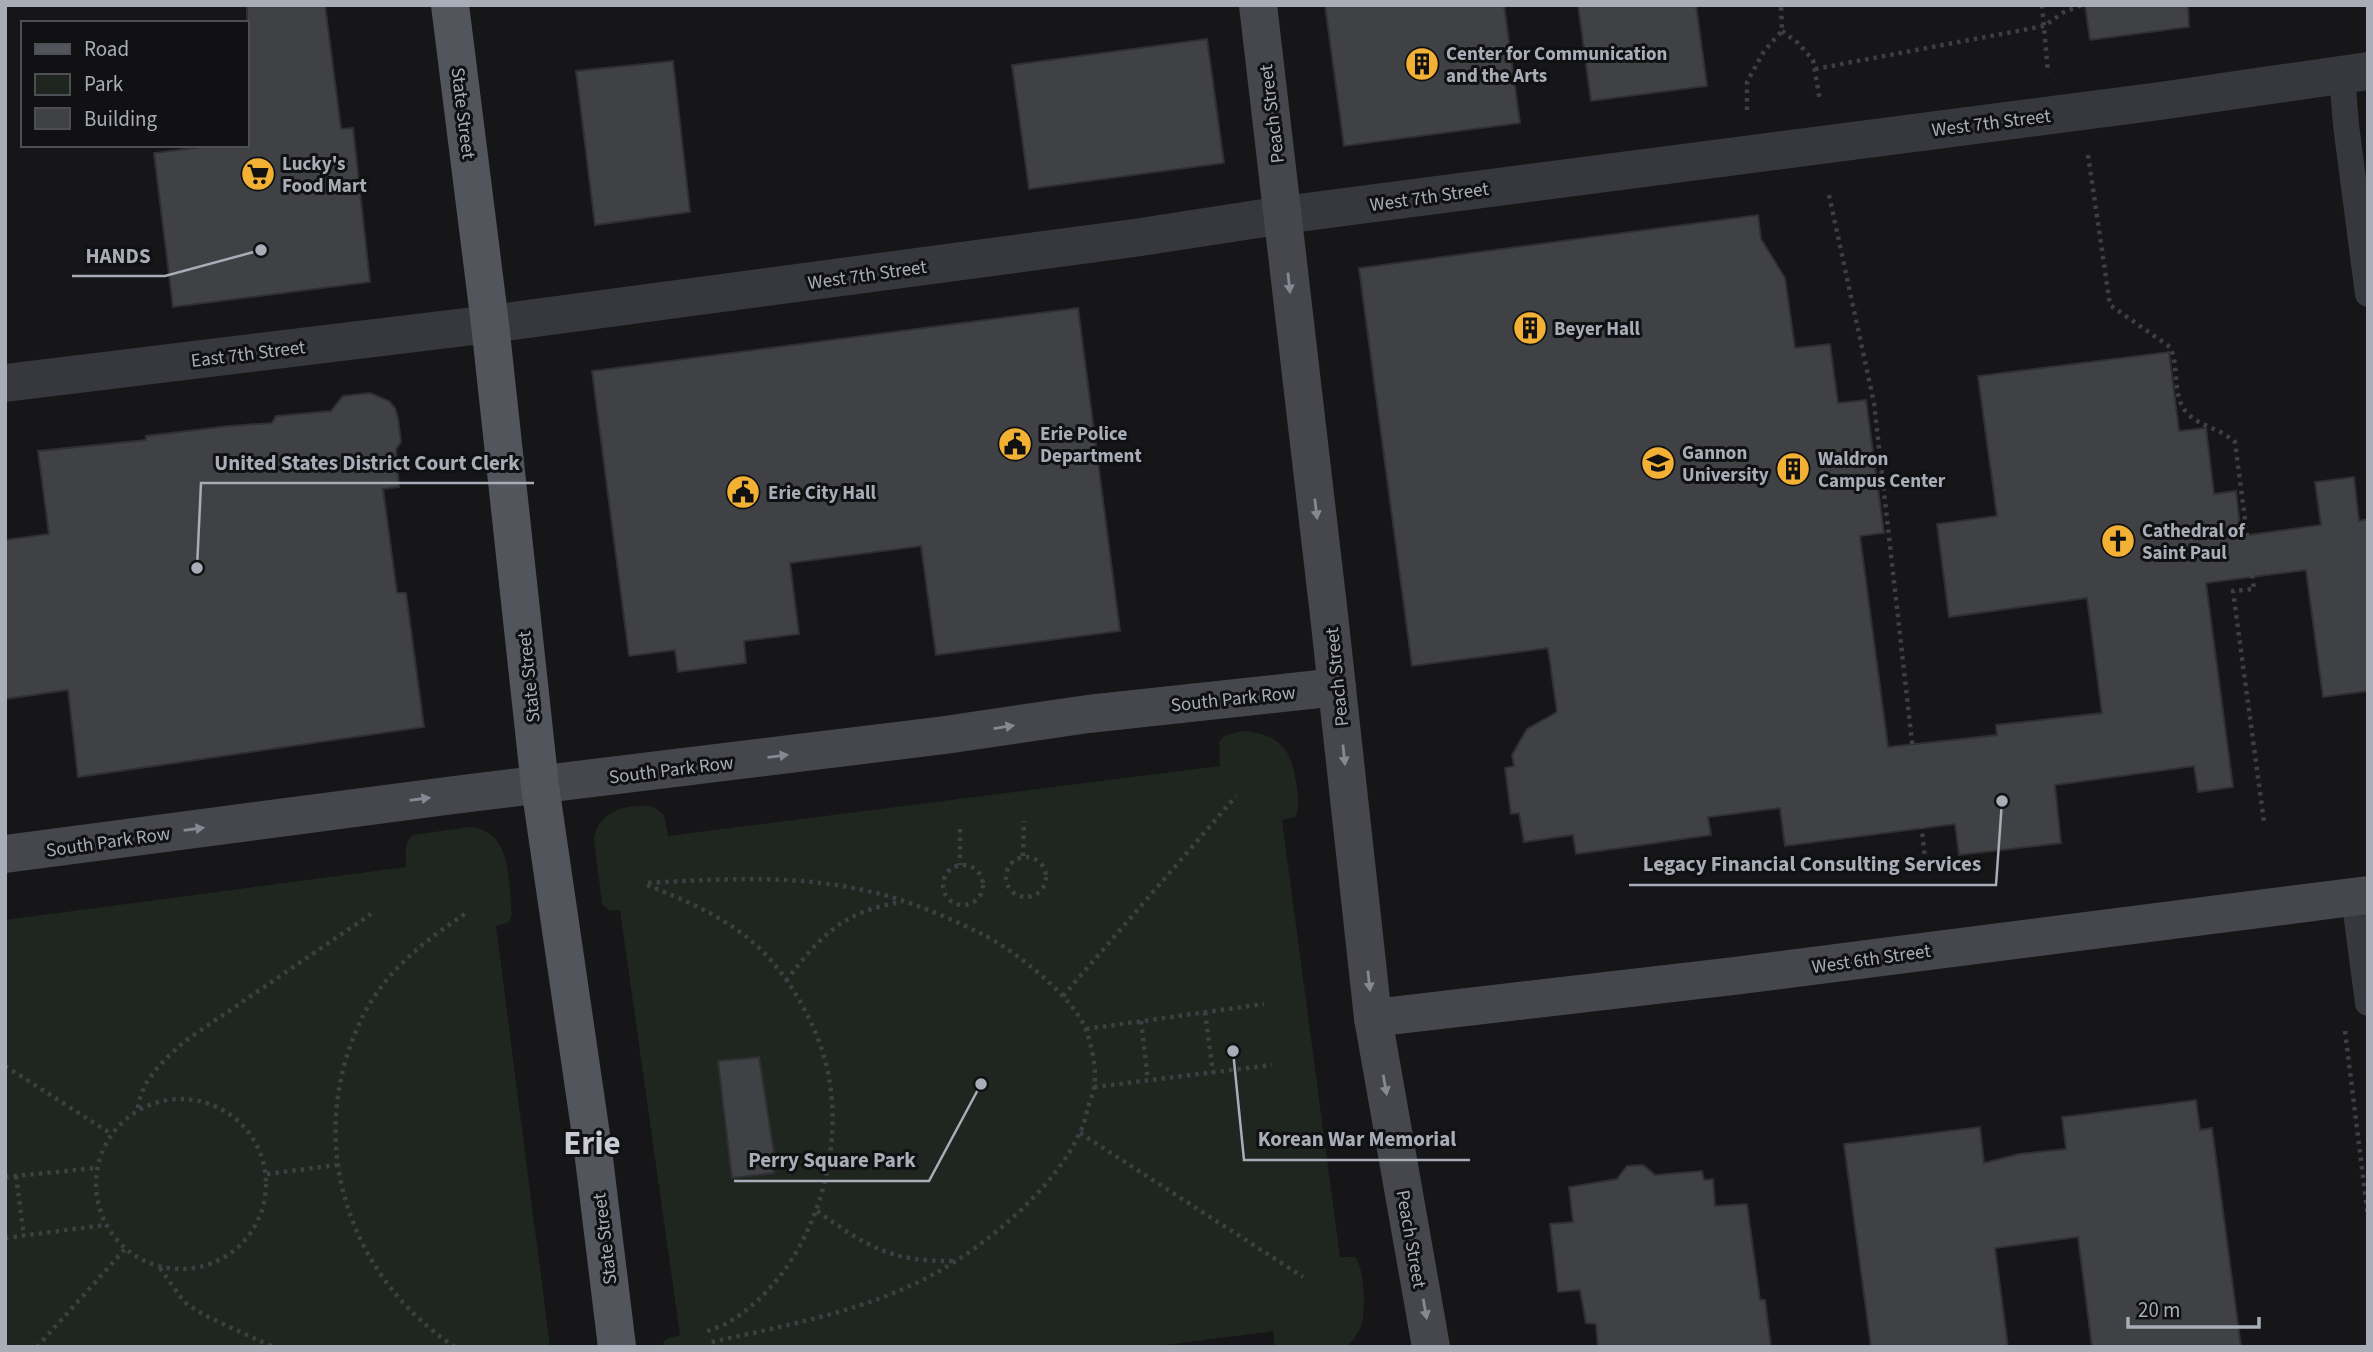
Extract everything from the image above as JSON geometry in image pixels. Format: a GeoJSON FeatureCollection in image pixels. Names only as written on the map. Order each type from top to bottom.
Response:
{"type":"FeatureCollection","features":[{"type":"Feature","properties":{"kind":"main road","name":"State Street"},"geometry":{"type":"LineString","coordinates":[[450,5],[490,324],[540,786],[592,1142],[617,1347]]}},
{"type":"Feature","properties":{"kind":"main road","name":"Peach Street"},"geometry":{"type":"LineString","coordinates":[[1258,5],[1373,1018],[1431,1347]]}},
{"type":"Feature","properties":{"kind":"main road","name":"South Park Row"},"geometry":{"type":"LineString","coordinates":[[5,855],[454,794],[540,786],[945,735],[1088,714],[1337,687]]}},
{"type":"Feature","properties":{"kind":"main road","name":"West 6th Street"},"geometry":{"type":"LineString","coordinates":[[1373,1018],[1734,976],[2361,896]]}},
{"type":"Feature","properties":{"kind":"street","name":"West 7th Street"},"geometry":{"type":"LineString","coordinates":[[490,324],[1134,238],[1283,215],[2355,73]]}},
{"type":"Feature","properties":{"kind":"street","name":"East 7th Street"},"geometry":{"type":"LineString","coordinates":[[5,383],[490,324]]}},
{"type":"Feature","properties":{"kind":"lane"},"geometry":{"type":"LineString","coordinates":[[2355,73],[2346,125],[2368,294]]}},
{"type":"Feature","properties":{"kind":"lane"},"geometry":{"type":"LineString","coordinates":[[2361,896],[2368,1003]]}},
{"type":"Feature","properties":{"kind":"path"},"geometry":{"type":"LineString","coordinates":[[1747,110],[1747,82],[1764,51],[1782,31],[1781,5]]}},
{"type":"Feature","properties":{"kind":"path"},"geometry":{"type":"LineString","coordinates":[[2042,5],[2048,73]]}},
{"type":"Feature","properties":{"kind":"path"},"geometry":{"type":"LineString","coordinates":[[1815,69],[2043,26],[2064,12],[2082,5]]}},
{"type":"Feature","properties":{"kind":"path"},"geometry":{"type":"LineString","coordinates":[[1782,31],[1798,43],[1813,60],[1821,101]]}},
{"type":"Feature","properties":{"kind":"path"},"geometry":{"type":"LineString","coordinates":[[2088,155],[2110,305],[2170,346],[2184,410],[2200,422],[2224,432],[2235,442],[2254,589],[2233,591],[2264,822]]}},
{"type":"Feature","properties":{"kind":"path"},"geometry":{"type":"LineString","coordinates":[[1829,195],[1874,403],[1926,867]]}},
{"type":"Feature","properties":{"kind":"path"},"geometry":{"type":"LineString","coordinates":[[2253,573],[2302,568]]}},
{"type":"Feature","properties":{"kind":"path"},"geometry":{"type":"LineString","coordinates":[[1062,996],[1236,796]]}},
{"type":"Feature","properties":{"kind":"path"},"geometry":{"type":"LineString","coordinates":[[1023,856],[1024,821]]}},
{"type":"Feature","properties":{"kind":"path"},"geometry":{"type":"LineString","coordinates":[[960,829],[960,865]]}},
{"type":"Feature","properties":{"kind":"path"},"geometry":{"type":"LineString","coordinates":[[1023,856],[1037,860],[1045,872],[1046,880],[1042,887],[1030,897],[1015,894],[1009,888],[1006,877],[1013,861],[1023,856]]}},
{"type":"Feature","properties":{"kind":"path"},"geometry":{"type":"LineString","coordinates":[[960,865],[975,870],[982,881],[980,895],[967,905],[951,901],[943,888],[946,874],[960,865]]}},
{"type":"Feature","properties":{"kind":"path"},"geometry":{"type":"LineString","coordinates":[[705,1332],[728,1323],[750,1307],[775,1282],[798,1251],[817,1211],[831,1148],[830,1087],[825,1060],[816,1035],[786,981],[761,950],[729,923],[705,909],[647,884],[740,878],[811,880],[905,901],[985,935],[1032,968],[1078,1013],[1086,1029],[1093,1058],[1094,1087],[1080,1133],[1066,1157],[1037,1194],[998,1232],[934,1274],[872,1301],[777,1328],[707,1343]]}},
{"type":"Feature","properties":{"kind":"path"},"geometry":{"type":"LineString","coordinates":[[786,981],[813,946],[828,932],[853,916],[882,905],[905,901]]}},
{"type":"Feature","properties":{"kind":"path"},"geometry":{"type":"LineString","coordinates":[[455,1347],[432,1330],[404,1303],[374,1267],[355,1232],[345,1204],[337,1166],[338,1093],[361,1020],[379,990],[417,947],[468,912]]}},
{"type":"Feature","properties":{"kind":"path"},"geometry":{"type":"LineString","coordinates":[[138,1108],[139,1094],[159,1065],[185,1041],[371,914]]}},
{"type":"Feature","properties":{"kind":"path"},"geometry":{"type":"LineString","coordinates":[[1086,1029],[1264,1004]]}},
{"type":"Feature","properties":{"kind":"path"},"geometry":{"type":"LineString","coordinates":[[1205,1012],[1213,1073]]}},
{"type":"Feature","properties":{"kind":"path"},"geometry":{"type":"LineString","coordinates":[[1142,1021],[1149,1080]]}},
{"type":"Feature","properties":{"kind":"path"},"geometry":{"type":"LineString","coordinates":[[2344,1026],[2368,1217]]}},
{"type":"Feature","properties":{"kind":"path"},"geometry":{"type":"LineString","coordinates":[[1094,1087],[1272,1065]]}},
{"type":"Feature","properties":{"kind":"path"},"geometry":{"type":"LineString","coordinates":[[5,1066],[110,1133]]}},
{"type":"Feature","properties":{"kind":"path"},"geometry":{"type":"LineString","coordinates":[[201,1100],[229,1116],[255,1138],[267,1174],[267,1199],[253,1231],[229,1258],[192,1268],[160,1267],[143,1263],[125,1249],[105,1225],[97,1201],[96,1168],[101,1149],[110,1133],[138,1108],[170,1101],[201,1100]]}},
{"type":"Feature","properties":{"kind":"path"},"geometry":{"type":"LineString","coordinates":[[1080,1133],[1303,1277]]}},
{"type":"Feature","properties":{"kind":"path"},"geometry":{"type":"LineString","coordinates":[[267,1174],[337,1166]]}},
{"type":"Feature","properties":{"kind":"path"},"geometry":{"type":"LineString","coordinates":[[5,1177],[96,1168]]}},
{"type":"Feature","properties":{"kind":"path"},"geometry":{"type":"LineString","coordinates":[[16,1176],[24,1236]]}},
{"type":"Feature","properties":{"kind":"path"},"geometry":{"type":"LineString","coordinates":[[817,1211],[853,1237],[877,1250],[923,1262],[954,1261]]}},
{"type":"Feature","properties":{"kind":"path"},"geometry":{"type":"LineString","coordinates":[[5,1238],[105,1225]]}},
{"type":"Feature","properties":{"kind":"path"},"geometry":{"type":"LineString","coordinates":[[37,1347],[125,1249]]}},
{"type":"Feature","properties":{"kind":"path"},"geometry":{"type":"LineString","coordinates":[[160,1267],[184,1302],[204,1315],[273,1347]]}},
{"type":"Feature","properties":{"kind":"green space"},"geometry":{"type":"Polygon","coordinates":[[[1242,731],[1267,736],[1276,741],[1288,755],[1295,776],[1298,810],[1295,817],[1282,820],[1340,1257],[1355,1257],[1363,1288],[1362,1323],[1347,1347],[1275,1347],[1273,1331],[1150,1347],[662,1347],[666,1340],[680,1335],[620,910],[610,911],[602,904],[594,839],[601,821],[624,808],[652,806],[664,815],[668,836],[1220,766],[1219,742],[1224,736],[1242,731]]]}},
{"type":"Feature","properties":{"kind":"green space"},"geometry":{"type":"Polygon","coordinates":[[[469,827],[483,830],[494,837],[506,860],[512,915],[508,923],[496,926],[550,1347],[5,1347],[5,920],[406,867],[406,846],[413,835],[469,827]]]}},
{"type":"Feature","properties":{"kind":"building"},"geometry":{"type":"Polygon","coordinates":[[[247,5],[325,5],[341,129],[353,128],[370,282],[173,307],[154,153],[202,147],[248,147],[247,5]]]}},
{"type":"Feature","properties":{"kind":"building","name":"Center for Communication and the Arts"},"geometry":{"type":"Polygon","coordinates":[[[1325,5],[1504,5],[1520,123],[1344,146],[1325,5]]]}},
{"type":"Feature","properties":{"kind":"building"},"geometry":{"type":"Polygon","coordinates":[[[1578,5],[1696,5],[1707,86],[1591,101],[1578,5]]]}},
{"type":"Feature","properties":{"kind":"building"},"geometry":{"type":"Polygon","coordinates":[[[2085,5],[2188,5],[2189,27],[2090,40],[2085,5]]]}},
{"type":"Feature","properties":{"kind":"building"},"geometry":{"type":"Polygon","coordinates":[[[1207,39],[1224,163],[1029,189],[1012,65],[1207,39]]]}},
{"type":"Feature","properties":{"kind":"building"},"geometry":{"type":"Polygon","coordinates":[[[673,61],[690,212],[595,225],[576,71],[673,61]]]}},
{"type":"Feature","properties":{"kind":"building"},"geometry":{"type":"Polygon","coordinates":[[[1758,215],[1761,239],[1785,278],[1795,348],[1830,344],[1838,403],[1866,400],[1884,533],[1860,536],[1888,747],[1997,735],[1996,725],[2102,713],[2087,598],[1949,617],[1937,524],[1997,516],[1978,376],[2169,352],[2179,431],[2206,428],[2214,494],[2236,491],[2241,536],[2321,525],[2315,482],[2354,477],[2359,521],[2368,519],[2368,691],[2323,697],[2306,570],[2206,583],[2233,787],[2198,792],[2194,766],[2055,785],[2061,843],[1959,855],[1955,824],[1785,846],[1780,808],[1708,817],[1711,835],[1576,854],[1573,835],[1524,842],[1519,813],[1511,814],[1505,768],[1514,766],[1512,755],[1527,729],[1557,712],[1548,648],[1412,666],[1359,268],[1758,215]]]}},
{"type":"Feature","properties":{"kind":"building"},"geometry":{"type":"Polygon","coordinates":[[[1078,308],[1120,631],[936,655],[921,546],[790,563],[799,634],[744,641],[746,663],[678,672],[675,650],[629,656],[592,371],[1078,308]]]}},
{"type":"Feature","properties":{"kind":"building"},"geometry":{"type":"Polygon","coordinates":[[[370,393],[389,401],[398,418],[401,442],[396,449],[399,487],[383,489],[397,593],[406,593],[424,727],[78,777],[68,690],[5,699],[5,540],[49,534],[38,451],[146,440],[146,436],[229,426],[272,423],[276,416],[331,411],[343,396],[370,393]]]}},
{"type":"Feature","properties":{"kind":"building"},"geometry":{"type":"Polygon","coordinates":[[[759,1057],[774,1153],[774,1173],[732,1178],[718,1061],[759,1057]]]}},
{"type":"Feature","properties":{"kind":"building"},"geometry":{"type":"Polygon","coordinates":[[[2196,1100],[2200,1130],[2212,1128],[2241,1347],[2092,1347],[2078,1237],[1995,1248],[2008,1347],[1871,1347],[1844,1144],[1980,1127],[1984,1163],[2019,1154],[2066,1149],[2062,1117],[2196,1100]]]}},
{"type":"Feature","properties":{"kind":"building"},"geometry":{"type":"Polygon","coordinates":[[[1643,1165],[1655,1175],[1702,1171],[1704,1180],[1713,1179],[1715,1206],[1747,1204],[1760,1300],[1765,1300],[1771,1347],[1598,1347],[1596,1324],[1586,1323],[1580,1290],[1558,1292],[1550,1224],[1573,1222],[1569,1187],[1617,1179],[1627,1166],[1643,1165]]]}},
{"type":"Feature","properties":{"kind":"place","name":"Center for Communication and the Arts"},"geometry":{"type":"Point","coordinates":[1422,64]}},
{"type":"Feature","properties":{"kind":"place","name":"Lucky's Food Mart"},"geometry":{"type":"Point","coordinates":[258,174]}},
{"type":"Feature","properties":{"kind":"place","name":"HANDS"},"geometry":{"type":"Point","coordinates":[261,250]}},
{"type":"Feature","properties":{"kind":"place","name":"Beyer Hall"},"geometry":{"type":"Point","coordinates":[1530,328]}},
{"type":"Feature","properties":{"kind":"place","name":"Erie Police Department"},"geometry":{"type":"Point","coordinates":[1015,444]}},
{"type":"Feature","properties":{"kind":"place","name":"Gannon University"},"geometry":{"type":"Point","coordinates":[1658,463]}},
{"type":"Feature","properties":{"kind":"place","name":"Waldron Campus Center"},"geometry":{"type":"Point","coordinates":[1793,469]}},
{"type":"Feature","properties":{"kind":"place","name":"Erie City Hall"},"geometry":{"type":"Point","coordinates":[743,492]}},
{"type":"Feature","properties":{"kind":"place","name":"Cathedral of Saint Paul"},"geometry":{"type":"Point","coordinates":[2118,541]}},
{"type":"Feature","properties":{"kind":"place","name":"United States District Court Clerk"},"geometry":{"type":"Point","coordinates":[197,568]}},
{"type":"Feature","properties":{"kind":"place","name":"Legacy Financial Consulting Services"},"geometry":{"type":"Point","coordinates":[2002,801]}},
{"type":"Feature","properties":{"kind":"place","name":"Korean War Memorial"},"geometry":{"type":"Point","coordinates":[1233,1051]}},
{"type":"Feature","properties":{"kind":"place","name":"Perry Square Park"},"geometry":{"type":"Point","coordinates":[981,1084]}},
{"type":"Feature","properties":{"kind":"district","name":"Erie"},"geometry":{"type":"Point","coordinates":[592,1142]}}]}
